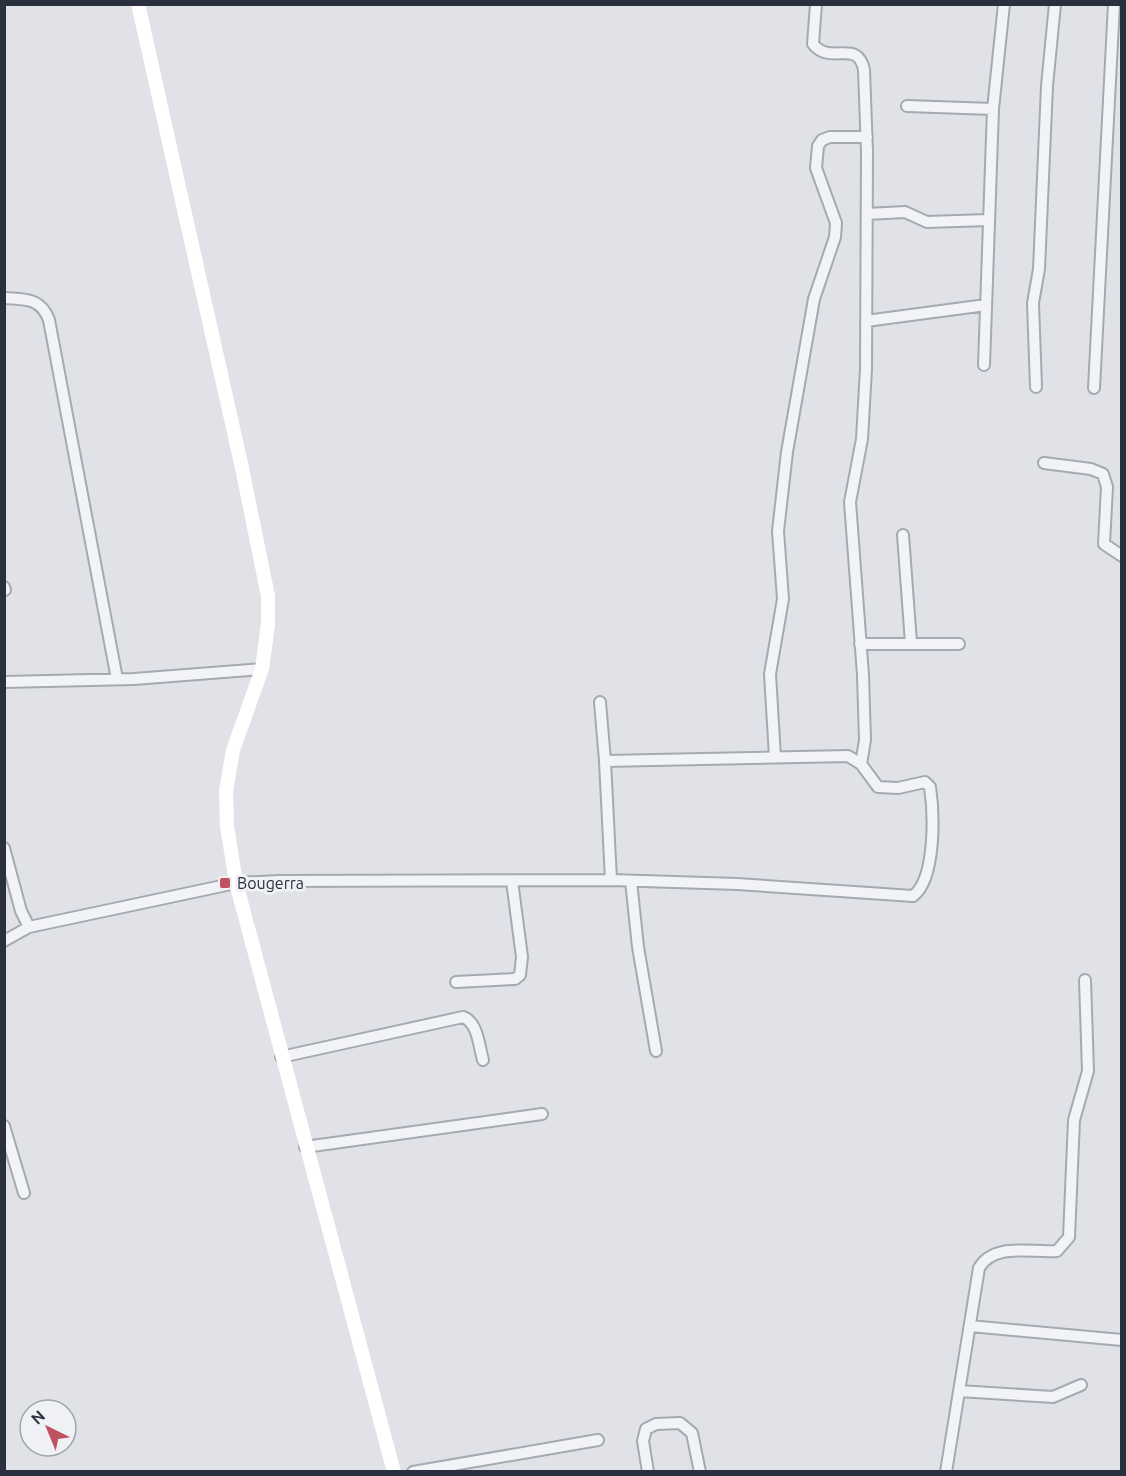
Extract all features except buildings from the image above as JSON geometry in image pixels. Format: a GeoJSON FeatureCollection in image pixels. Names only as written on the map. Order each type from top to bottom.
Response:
{"type":"FeatureCollection","features":[{"type":"Feature","properties":{"kind":"main road"},"geometry":{"type":"LineString","coordinates":[[138,4],[263,569],[268,624],[262,669],[233,750],[226,791],[227,826],[236,884],[394,1472]]}},
{"type":"Feature","properties":{"kind":"street"},"geometry":{"type":"LineString","coordinates":[[816,4],[812,36],[813,44],[818,51],[856,54],[863,62],[867,137],[864,419],[850,502],[864,713],[861,764]]}},
{"type":"Feature","properties":{"kind":"street"},"geometry":{"type":"LineString","coordinates":[[984,366],[993,109],[1004,4]]}},
{"type":"Feature","properties":{"kind":"street"},"geometry":{"type":"LineString","coordinates":[[1036,387],[1033,303],[1039,269],[1047,86],[1055,4]]}},
{"type":"Feature","properties":{"kind":"street"},"geometry":{"type":"LineString","coordinates":[[1094,388],[1114,4]]}},
{"type":"Feature","properties":{"kind":"street"},"geometry":{"type":"LineString","coordinates":[[907,106],[993,109]]}},
{"type":"Feature","properties":{"kind":"street"},"geometry":{"type":"LineString","coordinates":[[775,758],[770,674],[783,599],[778,531],[788,452],[814,299],[836,237],[836,222],[816,168],[815,158],[822,140],[830,137],[867,137]]}},
{"type":"Feature","properties":{"kind":"street"},"geometry":{"type":"LineString","coordinates":[[867,214],[905,212],[927,222],[988,220]]}},
{"type":"Feature","properties":{"kind":"street"},"geometry":{"type":"LineString","coordinates":[[4,298],[38,303],[45,309],[49,320],[117,679]]}},
{"type":"Feature","properties":{"kind":"street"},"geometry":{"type":"LineString","coordinates":[[866,321],[986,305]]}},
{"type":"Feature","properties":{"kind":"street"},"geometry":{"type":"LineString","coordinates":[[1044,464],[1091,469],[1103,474],[1107,487],[1104,544],[1122,556]]}},
{"type":"Feature","properties":{"kind":"street"},"geometry":{"type":"LineString","coordinates":[[903,535],[911,643]]}},
{"type":"Feature","properties":{"kind":"street"},"geometry":{"type":"LineString","coordinates":[[860,644],[959,644]]}},
{"type":"Feature","properties":{"kind":"street"},"geometry":{"type":"LineString","coordinates":[[4,682],[117,679],[262,669]]}},
{"type":"Feature","properties":{"kind":"street"},"geometry":{"type":"LineString","coordinates":[[600,702],[611,880]]}},
{"type":"Feature","properties":{"kind":"street"},"geometry":{"type":"LineString","coordinates":[[4,941],[29,927],[236,884],[280,880],[611,880],[737,884],[913,896],[922,885],[930,856],[930,787],[925,782],[898,788],[878,787],[861,764],[848,756],[604,761]]}},
{"type":"Feature","properties":{"kind":"street"},"geometry":{"type":"LineString","coordinates":[[4,848],[21,911],[29,927]]}},
{"type":"Feature","properties":{"kind":"street"},"geometry":{"type":"LineString","coordinates":[[456,982],[515,978],[520,975],[522,957],[512,881]]}},
{"type":"Feature","properties":{"kind":"street"},"geometry":{"type":"LineString","coordinates":[[631,881],[638,947],[656,1051]]}},
{"type":"Feature","properties":{"kind":"street"},"geometry":{"type":"LineString","coordinates":[[946,1472],[979,1268],[983,1260],[1000,1251],[1056,1251],[1069,1237],[1074,1120],[1088,1071],[1085,980]]}},
{"type":"Feature","properties":{"kind":"street"},"geometry":{"type":"LineString","coordinates":[[281,1057],[463,1017],[468,1018],[474,1028],[483,1060]]}},
{"type":"Feature","properties":{"kind":"street"},"geometry":{"type":"LineString","coordinates":[[305,1147],[542,1114]]}},
{"type":"Feature","properties":{"kind":"street"},"geometry":{"type":"LineString","coordinates":[[4,1126],[24,1193]]}},
{"type":"Feature","properties":{"kind":"street"},"geometry":{"type":"LineString","coordinates":[[970,1326],[1122,1340]]}},
{"type":"Feature","properties":{"kind":"street"},"geometry":{"type":"LineString","coordinates":[[959,1391],[1053,1397],[1081,1385]]}},
{"type":"Feature","properties":{"kind":"street"},"geometry":{"type":"LineString","coordinates":[[648,1472],[643,1441],[646,1429],[656,1425],[680,1423],[692,1433],[700,1472]]}},
{"type":"Feature","properties":{"kind":"street"},"geometry":{"type":"LineString","coordinates":[[413,1472],[598,1440]]}},
{"type":"Feature","properties":{"kind":"place","name":"Bougerra"},"geometry":{"type":"Point","coordinates":[225,883]}}]}
